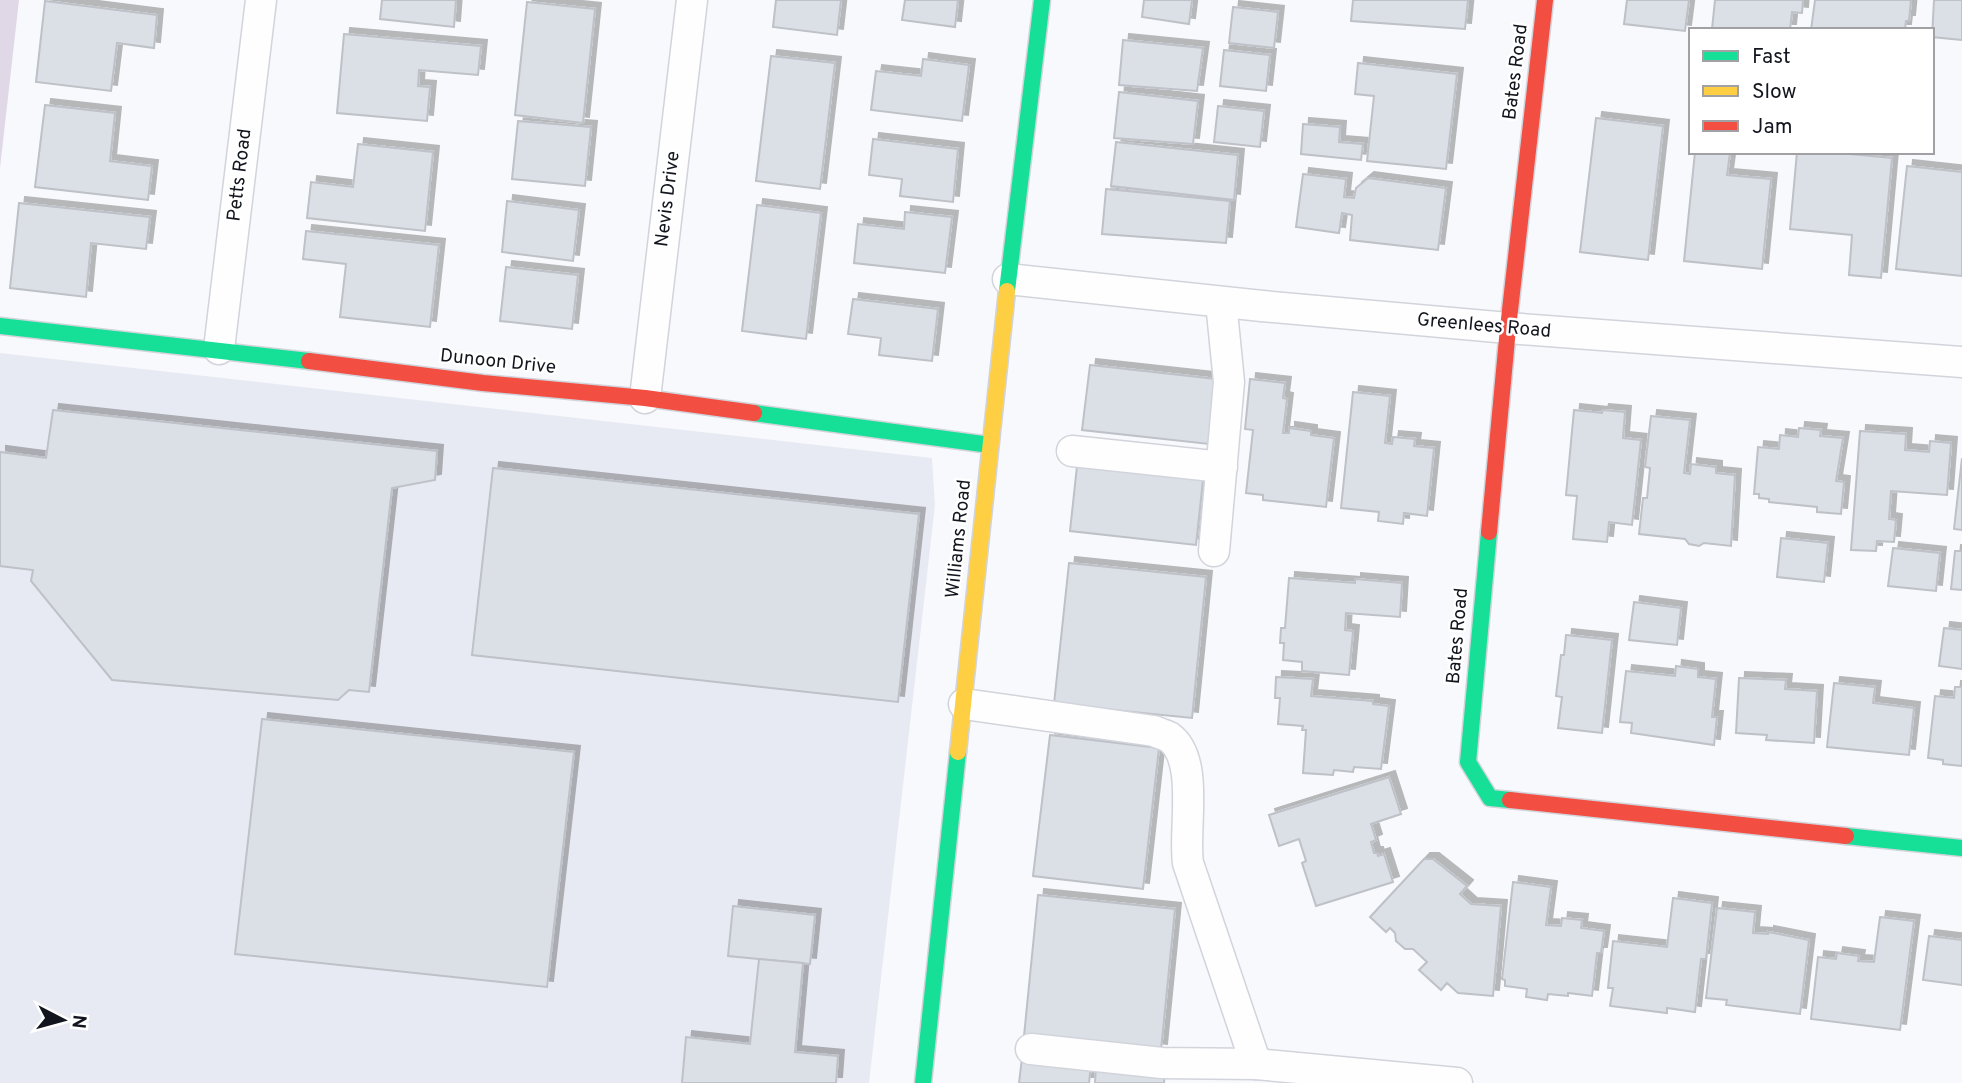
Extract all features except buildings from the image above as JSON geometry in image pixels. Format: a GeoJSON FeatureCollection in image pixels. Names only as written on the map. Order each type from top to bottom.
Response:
{"type":"FeatureCollection","features":[{"type":"Feature","properties":{"kind":"street","name":"Petts Road"},"geometry":{"type":"LineString","coordinates":[[219,349],[261,0]]}},
{"type":"Feature","properties":{"kind":"street","name":"Nevis Drive"},"geometry":{"type":"LineString","coordinates":[[645,398],[692,0]]}},
{"type":"Feature","properties":{"kind":"street","name":"Williams Road"},"geometry":{"type":"LineString","coordinates":[[923,1083],[1008,279],[1042,0]]}},
{"type":"Feature","properties":{"kind":"street","name":"Bates Road"},"geometry":{"type":"LineString","coordinates":[[1545,0],[1508,328],[1468,762],[1490,798],[1962,849]]}},
{"type":"Feature","properties":{"kind":"street","name":"Greenlees Road"},"geometry":{"type":"LineString","coordinates":[[1008,279],[1221,302],[1508,328],[1962,362]]}},
{"type":"Feature","properties":{"kind":"street"},"geometry":{"type":"LineString","coordinates":[[1214,551],[1229,382],[1221,302]]}},
{"type":"Feature","properties":{"kind":"street","name":"Dunoon Drive"},"geometry":{"type":"LineString","coordinates":[[0,326],[219,349],[483,383],[645,398],[990,445]]}},
{"type":"Feature","properties":{"kind":"street"},"geometry":{"type":"LineString","coordinates":[[1072,451],[1222,467]]}},
{"type":"Feature","properties":{"kind":"street"},"geometry":{"type":"LineString","coordinates":[[964,704],[1154,731],[1169,737],[1179,748],[1188,778],[1185,845],[1188,863],[1273,1071]]}},
{"type":"Feature","properties":{"kind":"street"},"geometry":{"type":"LineString","coordinates":[[1031,1049],[1162,1063],[1457,1083]]}},
{"type":"Feature","properties":{"kind":"shaded area"},"geometry":{"type":"Polygon","coordinates":[[[0,0],[19,0],[0,168],[0,0]]]}},
{"type":"Feature","properties":{"kind":"shaded area"},"geometry":{"type":"Polygon","coordinates":[[[0,353],[932,458],[935,505],[869,1083],[0,1083],[0,353]]]}},
{"type":"Feature","properties":{"kind":"traffic: fast"},"geometry":{"type":"LineString","coordinates":[[1007,291],[1042,0]]}},
{"type":"Feature","properties":{"kind":"traffic: fast"},"geometry":{"type":"LineString","coordinates":[[0,326],[309,361]]}},
{"type":"Feature","properties":{"kind":"traffic: fast"},"geometry":{"type":"LineString","coordinates":[[754,413],[990,445]]}},
{"type":"Feature","properties":{"kind":"traffic: fast"},"geometry":{"type":"LineString","coordinates":[[1489,532],[1468,762],[1490,798],[1510,800]]}},
{"type":"Feature","properties":{"kind":"traffic: fast"},"geometry":{"type":"LineString","coordinates":[[923,1083],[958,752]]}},
{"type":"Feature","properties":{"kind":"traffic: fast"},"geometry":{"type":"LineString","coordinates":[[1846,836],[1962,848]]}},
{"type":"Feature","properties":{"kind":"traffic: slow"},"geometry":{"type":"LineString","coordinates":[[958,752],[1007,291]]}},
{"type":"Feature","properties":{"kind":"traffic: jam"},"geometry":{"type":"LineString","coordinates":[[1489,532],[1508,328],[1545,0]]}},
{"type":"Feature","properties":{"kind":"traffic: jam"},"geometry":{"type":"LineString","coordinates":[[309,361],[483,383],[645,398],[754,413]]}},
{"type":"Feature","properties":{"kind":"traffic: jam"},"geometry":{"type":"LineString","coordinates":[[1510,800],[1846,836]]}}]}
